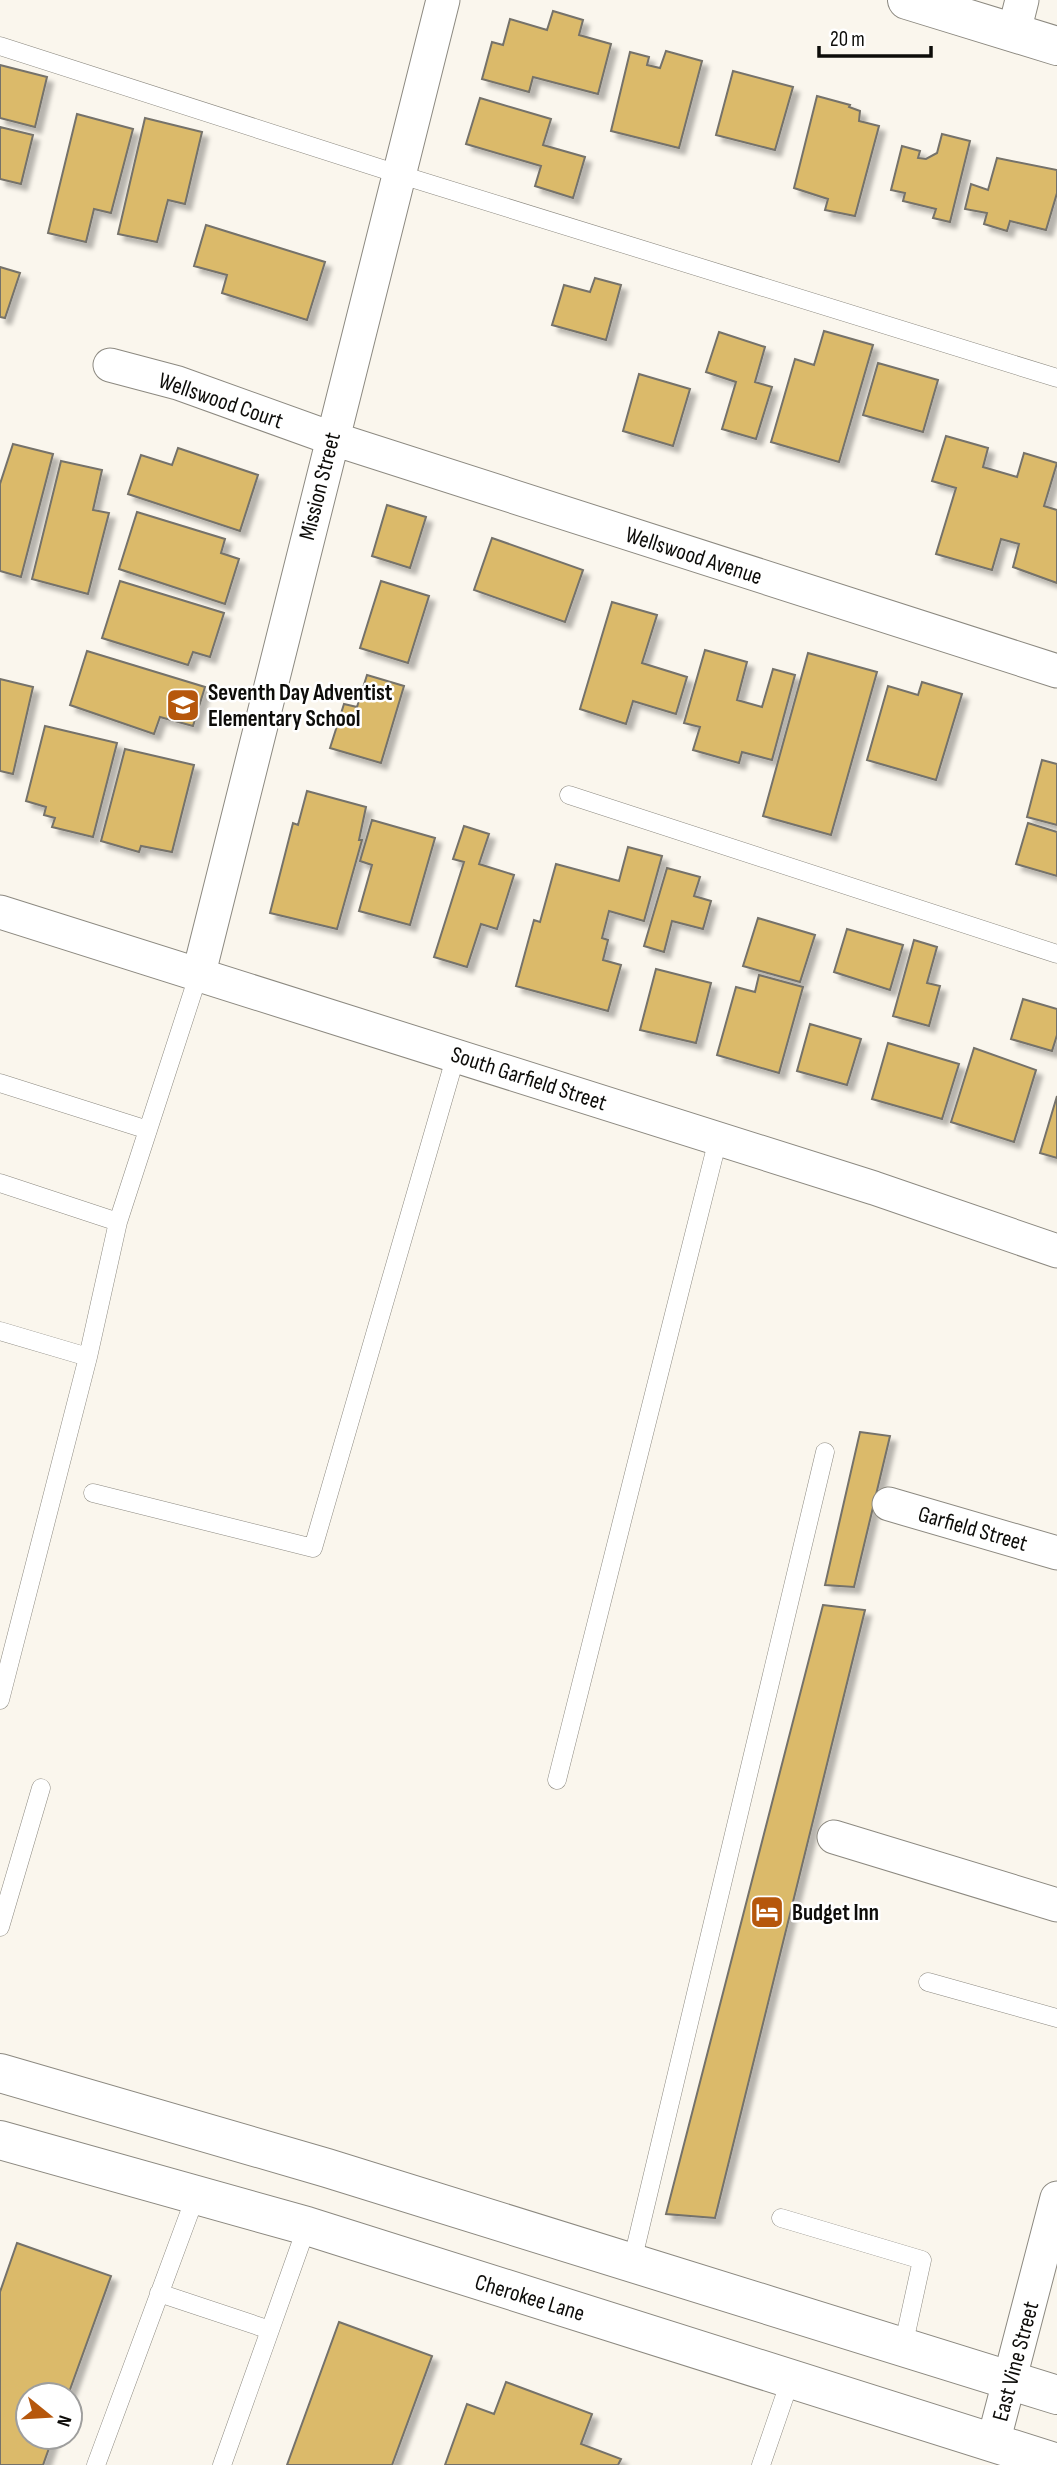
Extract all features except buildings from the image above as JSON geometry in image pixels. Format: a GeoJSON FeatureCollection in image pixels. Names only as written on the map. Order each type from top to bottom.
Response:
{"type":"FeatureCollection","features":[{"type":"Feature","properties":{"kind":"main road"},"geometry":{"type":"LineString","coordinates":[[906,0],[1018,16],[1057,46]]}},
{"type":"Feature","properties":{"kind":"main road"},"geometry":{"type":"LineString","coordinates":[[0,2073],[327,2168],[1057,2395]]}},
{"type":"Feature","properties":{"kind":"main road","name":"Cherokee Lane"},"geometry":{"type":"LineString","coordinates":[[0,2140],[307,2226],[1057,2463]]}},
{"type":"Feature","properties":{"kind":"street","name":"Mission Street"},"geometry":{"type":"LineString","coordinates":[[199,973],[443,0]]}},
{"type":"Feature","properties":{"kind":"street","name":"Wellswood Court"},"geometry":{"type":"LineString","coordinates":[[110,365],[178,383],[331,438]]}},
{"type":"Feature","properties":{"kind":"street","name":"Wellswood Avenue"},"geometry":{"type":"LineString","coordinates":[[331,438],[1057,671]]}},
{"type":"Feature","properties":{"kind":"street","name":"South Garfield Street"},"geometry":{"type":"LineString","coordinates":[[0,912],[718,1139],[1057,1251]]}},
{"type":"Feature","properties":{"kind":"street","name":"Garfield Street"},"geometry":{"type":"LineString","coordinates":[[889,1504],[1057,1553]]}},
{"type":"Feature","properties":{"kind":"street"},"geometry":{"type":"LineString","coordinates":[[835,1837],[1057,1905]]}},
{"type":"Feature","properties":{"kind":"street","name":"East Vine Street"},"geometry":{"type":"LineString","coordinates":[[993,2443],[1057,2198]]}},
{"type":"Feature","properties":{"kind":"lane"},"geometry":{"type":"LineString","coordinates":[[0,46],[398,174],[1057,378]]}},
{"type":"Feature","properties":{"kind":"lane"},"geometry":{"type":"LineString","coordinates":[[569,795],[1057,954]]}},
{"type":"Feature","properties":{"kind":"lane"},"geometry":{"type":"LineString","coordinates":[[0,1700],[88,1357],[118,1222],[199,973]]}},
{"type":"Feature","properties":{"kind":"lane"},"geometry":{"type":"LineString","coordinates":[[93,1493],[313,1548],[456,1055]]}},
{"type":"Feature","properties":{"kind":"lane"},"geometry":{"type":"LineString","coordinates":[[0,1083],[148,1130]]}},
{"type":"Feature","properties":{"kind":"lane"},"geometry":{"type":"LineString","coordinates":[[557,1780],[718,1139]]}},
{"type":"Feature","properties":{"kind":"lane"},"geometry":{"type":"LineString","coordinates":[[0,1183],[118,1222]]}},
{"type":"Feature","properties":{"kind":"lane"},"geometry":{"type":"LineString","coordinates":[[0,1331],[88,1357]]}},
{"type":"Feature","properties":{"kind":"lane"},"geometry":{"type":"LineString","coordinates":[[632,2262],[825,1452]]}},
{"type":"Feature","properties":{"kind":"lane"},"geometry":{"type":"LineString","coordinates":[[0,1927],[41,1788]]}},
{"type":"Feature","properties":{"kind":"lane"},"geometry":{"type":"LineString","coordinates":[[928,1982],[1057,2018]]}},
{"type":"Feature","properties":{"kind":"lane"},"geometry":{"type":"LineString","coordinates":[[96,2465],[195,2195]]}},
{"type":"Feature","properties":{"kind":"lane"},"geometry":{"type":"LineString","coordinates":[[780,2218],[922,2260],[903,2347]]}},
{"type":"Feature","properties":{"kind":"lane"},"geometry":{"type":"LineString","coordinates":[[222,2465],[307,2226]]}},
{"type":"Feature","properties":{"kind":"lane"},"geometry":{"type":"LineString","coordinates":[[159,2292],[270,2330]]}},
{"type":"Feature","properties":{"kind":"lane"},"geometry":{"type":"LineString","coordinates":[[761,2465],[791,2378]]}},
{"type":"Feature","properties":{"kind":"place","name":"Seventh Day Adventist Elementary School"},"geometry":{"type":"Point","coordinates":[183,705]}},
{"type":"Feature","properties":{"kind":"place","name":"Budget Inn"},"geometry":{"type":"Point","coordinates":[767,1912]}}]}
